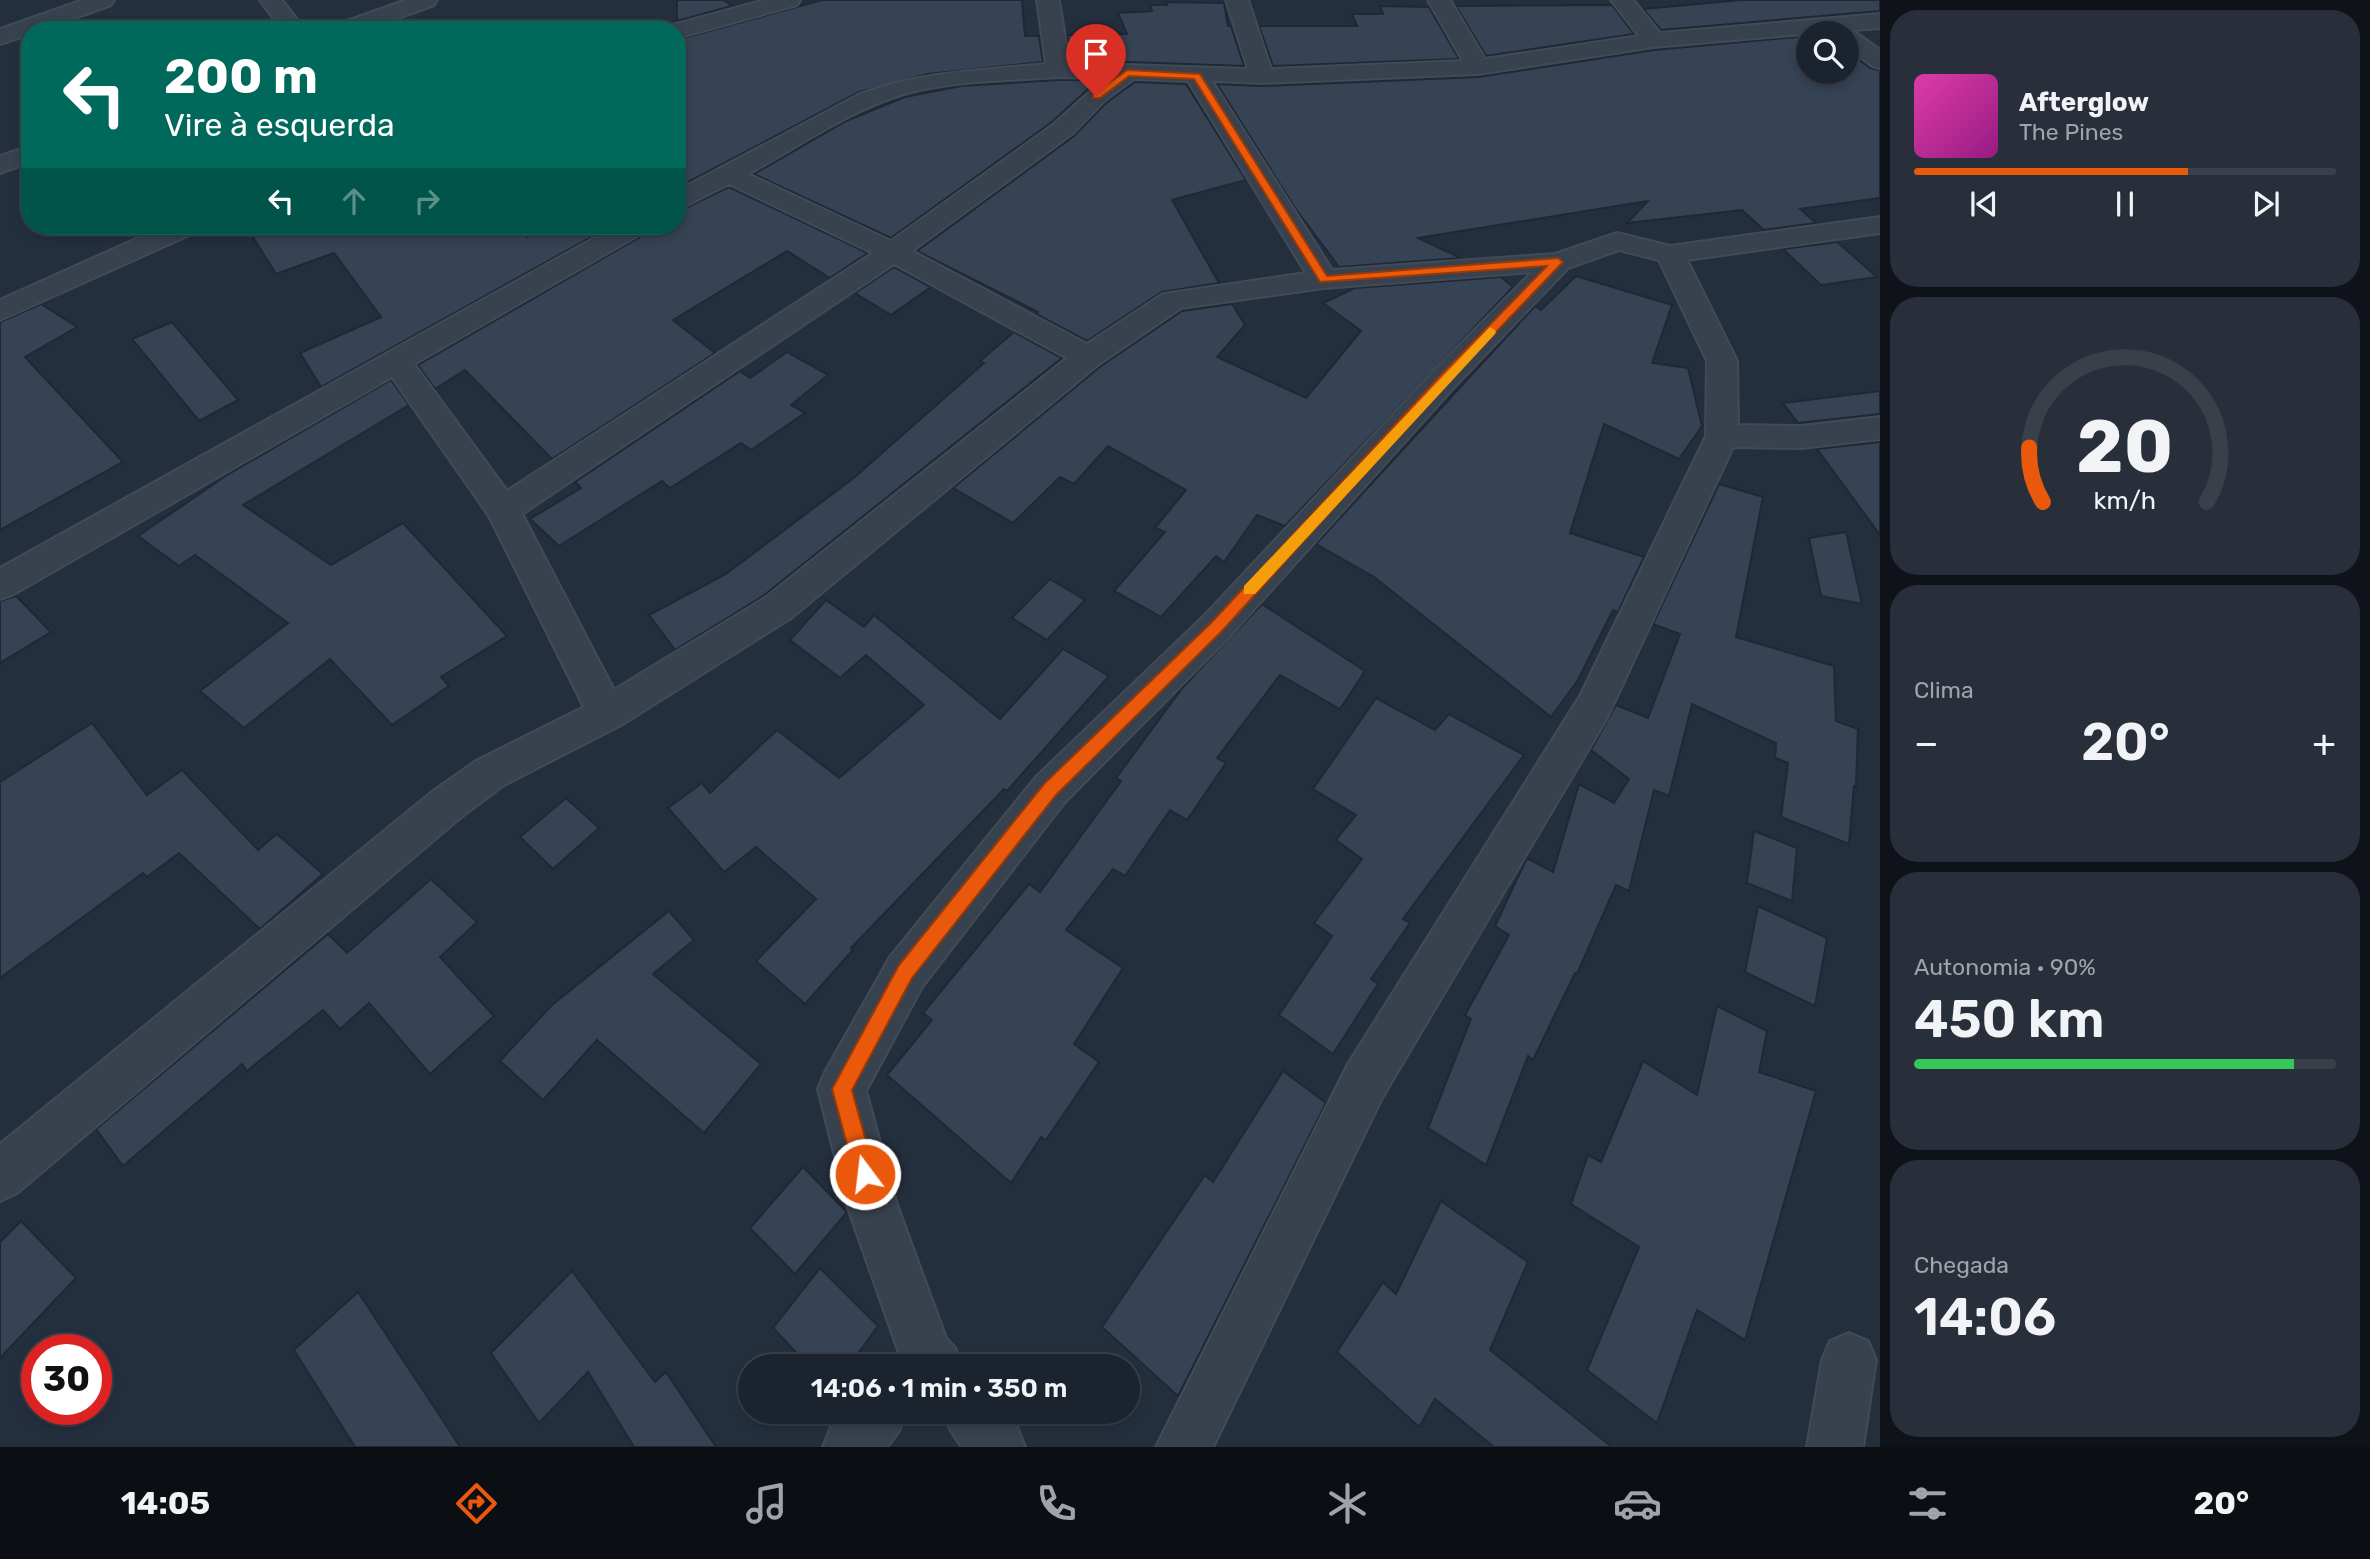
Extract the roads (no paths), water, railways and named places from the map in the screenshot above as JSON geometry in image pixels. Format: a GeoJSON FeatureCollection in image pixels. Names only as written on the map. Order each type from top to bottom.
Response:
{"type":"FeatureCollection","features":[{"type":"Feature","properties":{"kind":"street"},"geometry":{"type":"LineString","coordinates":[[45,21],[103,0]]}},
{"type":"Feature","properties":{"kind":"street"},"geometry":{"type":"LineString","coordinates":[[271,0],[287,21]]}},
{"type":"Feature","properties":{"kind":"street"},"geometry":{"type":"LineString","coordinates":[[369,21],[426,0]]}},
{"type":"Feature","properties":{"kind":"street"},"geometry":{"type":"LineString","coordinates":[[686,29],[789,0]]}},
{"type":"Feature","properties":{"kind":"street"},"geometry":{"type":"LineString","coordinates":[[1048,0],[1058,70]]}},
{"type":"Feature","properties":{"kind":"street"},"geometry":{"type":"LineString","coordinates":[[1237,0],[1262,76]]}},
{"type":"Feature","properties":{"kind":"street"},"geometry":{"type":"LineString","coordinates":[[1439,0],[1478,67]]}},
{"type":"Feature","properties":{"kind":"street"},"geometry":{"type":"LineString","coordinates":[[1622,0],[1654,40]]}},
{"type":"Feature","properties":{"kind":"street"},"geometry":{"type":"LineString","coordinates":[[1845,0],[1874,21]]}},
{"type":"Feature","properties":{"kind":"street"},"geometry":{"type":"LineString","coordinates":[[0,37],[21,29]]}},
{"type":"Feature","properties":{"kind":"street"},"geometry":{"type":"LineString","coordinates":[[686,197],[868,99],[898,88],[1058,70],[1262,76],[1478,67],[1654,40],[1796,33]]}},
{"type":"Feature","properties":{"kind":"street"},"geometry":{"type":"LineString","coordinates":[[1859,45],[1880,61]]}},
{"type":"Feature","properties":{"kind":"street"},"geometry":{"type":"LineString","coordinates":[[503,510],[893,252],[1063,129],[1096,96],[1127,73]]}},
{"type":"Feature","properties":{"kind":"street"},"geometry":{"type":"LineString","coordinates":[[1197,76],[1324,279]]}},
{"type":"Feature","properties":{"kind":"street"},"geometry":{"type":"LineString","coordinates":[[0,165],[21,157]]}},
{"type":"Feature","properties":{"kind":"street"},"geometry":{"type":"LineString","coordinates":[[727,174],[893,252],[1088,358]]}},
{"type":"Feature","properties":{"kind":"street"},"geometry":{"type":"LineString","coordinates":[[0,1176],[446,805],[490,773],[607,714],[778,608],[1088,358],[1173,300],[1324,279],[1558,262],[1617,241],[1670,254],[1880,225]]}},
{"type":"Feature","properties":{"kind":"street"},"geometry":{"type":"LineString","coordinates":[[0,311],[167,235]]}},
{"type":"Feature","properties":{"kind":"street"},"geometry":{"type":"LineString","coordinates":[[0,585],[619,235]]}},
{"type":"Feature","properties":{"kind":"street"},"geometry":{"type":"LineString","coordinates":[[1184,1447],[1366,1081],[1594,708],[1722,436],[1722,361],[1670,254]]}},
{"type":"Feature","properties":{"kind":"street"},"geometry":{"type":"LineString","coordinates":[[923,1354],[872,1205],[842,1089],[906,972],[1050,790],[1216,627],[1445,378],[1558,262]]}},
{"type":"Feature","properties":{"kind":"street"},"geometry":{"type":"LineString","coordinates":[[397,362],[503,510],[607,714]]}},
{"type":"Feature","properties":{"kind":"street"},"geometry":{"type":"LineString","coordinates":[[1722,436],[1801,437],[1880,428]]}},
{"type":"Feature","properties":{"kind":"street"},"geometry":{"type":"LineString","coordinates":[[1835,1447],[1849,1360]]}},
{"type":"Feature","properties":{"kind":"street"},"geometry":{"type":"LineString","coordinates":[[851,1447],[870,1424]]}},
{"type":"Feature","properties":{"kind":"street"},"geometry":{"type":"LineString","coordinates":[[979,1424],[997,1447]]}}]}
